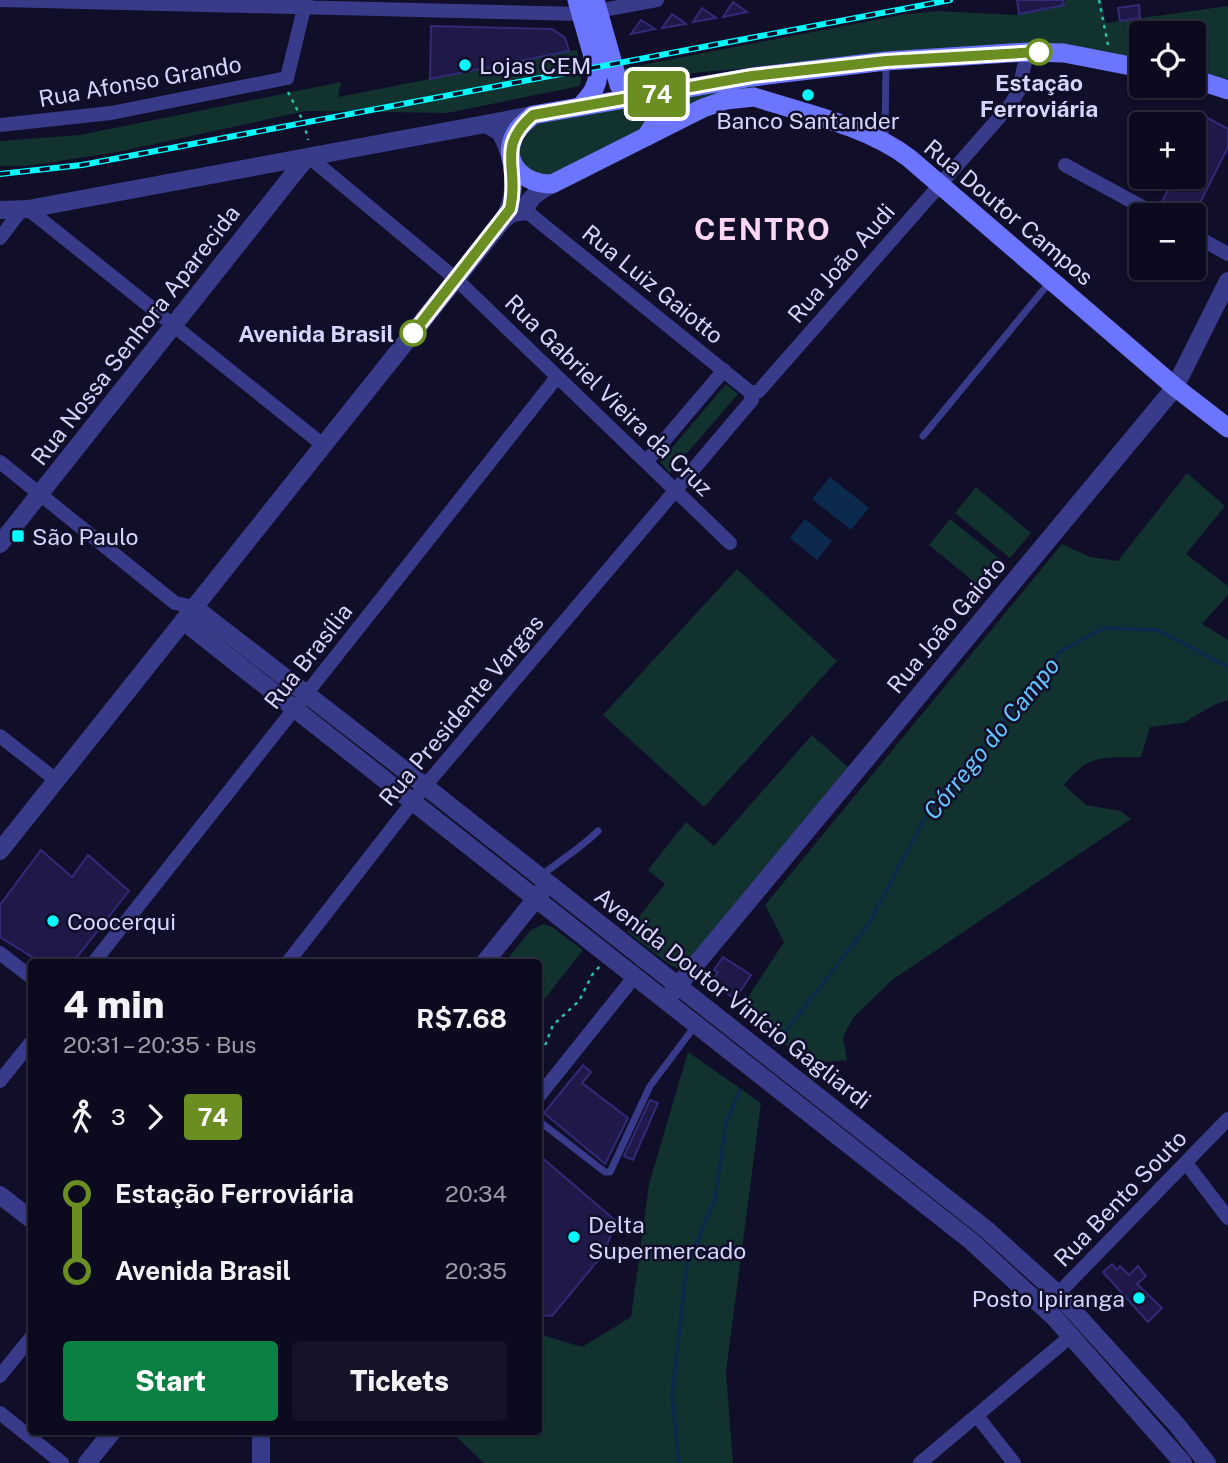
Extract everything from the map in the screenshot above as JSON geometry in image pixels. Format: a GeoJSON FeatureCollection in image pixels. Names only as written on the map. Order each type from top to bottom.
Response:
{"type":"FeatureCollection","features":[{"type":"Feature","properties":{"kind":"main road"},"geometry":{"type":"LineString","coordinates":[[587,6],[623,92],[638,98],[647,101],[657,111],[655,123],[645,138],[552,184],[538,184],[520,174],[512,162],[512,139],[533,115],[638,98],[752,76]]}},
{"type":"Feature","properties":{"kind":"main road"},"geometry":{"type":"LineString","coordinates":[[580,107],[592,93],[598,74],[587,6]]}},
{"type":"Feature","properties":{"kind":"main road"},"geometry":{"type":"LineString","coordinates":[[615,75],[632,87],[886,61],[1027,52],[1064,53],[1129,66]]}},
{"type":"Feature","properties":{"kind":"main road"},"geometry":{"type":"LineString","coordinates":[[1206,83],[1228,90]]}},
{"type":"Feature","properties":{"kind":"main road","name":"Rua Doutor Campos"},"geometry":{"type":"LineString","coordinates":[[645,138],[703,108],[726,100],[754,97],[885,142],[940,184],[1175,387],[1228,428]]}},
{"type":"Feature","properties":{"kind":"street"},"geometry":{"type":"LineString","coordinates":[[0,0],[587,6],[657,0]]}},
{"type":"Feature","properties":{"kind":"street"},"geometry":{"type":"LineString","coordinates":[[287,78],[305,3]]}},
{"type":"Feature","properties":{"kind":"street","name":"Rua João Audi"},"geometry":{"type":"LineString","coordinates":[[675,490],[752,400],[750,392],[758,392],[1011,104],[1020,90],[1027,52]]}},
{"type":"Feature","properties":{"kind":"street","name":"Rua Afonso Grando"},"geometry":{"type":"LineString","coordinates":[[0,125],[111,113],[287,78]]}},
{"type":"Feature","properties":{"kind":"street"},"geometry":{"type":"LineString","coordinates":[[0,210],[25,209],[533,115]]}},
{"type":"Feature","properties":{"kind":"street"},"geometry":{"type":"LineString","coordinates":[[0,851],[503,220],[512,200],[512,162],[500,132],[486,124]]}},
{"type":"Feature","properties":{"kind":"street","name":"Rua Nossa Senhora Aparecida"},"geometry":{"type":"LineString","coordinates":[[0,544],[308,157]]}},
{"type":"Feature","properties":{"kind":"street","name":"Rua Gabriel Vieira da Cruz"},"geometry":{"type":"LineString","coordinates":[[308,157],[456,279],[730,543]]}},
{"type":"Feature","properties":{"kind":"street"},"geometry":{"type":"LineString","coordinates":[[263,165],[273,184],[271,203]]}},
{"type":"Feature","properties":{"kind":"street"},"geometry":{"type":"LineString","coordinates":[[1065,165],[1135,203]]}},
{"type":"Feature","properties":{"kind":"street"},"geometry":{"type":"LineString","coordinates":[[503,220],[512,214],[526,211],[527,204],[534,196],[552,184]]}},
{"type":"Feature","properties":{"kind":"street"},"geometry":{"type":"LineString","coordinates":[[0,237],[25,209]]}},
{"type":"Feature","properties":{"kind":"street"},"geometry":{"type":"LineString","coordinates":[[25,209],[323,445]]}},
{"type":"Feature","properties":{"kind":"street","name":"Rua Luiz Gaiotto"},"geometry":{"type":"LineString","coordinates":[[526,211],[750,392]]}},
{"type":"Feature","properties":{"kind":"street"},"geometry":{"type":"LineString","coordinates":[[1206,242],[1228,254]]}},
{"type":"Feature","properties":{"kind":"street","name":"Rua João Gaioto"},"geometry":{"type":"LineString","coordinates":[[680,986],[1175,387],[1228,281]]}},
{"type":"Feature","properties":{"kind":"street"},"geometry":{"type":"LineString","coordinates":[[646,462],[724,370]]}},
{"type":"Feature","properties":{"kind":"street","name":"Rua Brasília"},"geometry":{"type":"LineString","coordinates":[[96,959],[557,377]]}},
{"type":"Feature","properties":{"kind":"street"},"geometry":{"type":"LineString","coordinates":[[0,462],[189,614]]}},
{"type":"Feature","properties":{"kind":"street","name":"Rua Presidente Vargas"},"geometry":{"type":"LineString","coordinates":[[290,959],[425,786],[675,490]]}},
{"type":"Feature","properties":{"kind":"street","name":"Avenida Doutor Vinício Gagliardi"},"geometry":{"type":"LineString","coordinates":[[189,614],[306,694],[986,1228],[1058,1294],[1177,1425],[1207,1463]]}},
{"type":"Feature","properties":{"kind":"street","name":"Avenida Doutor Vinício Gagliardi"},"geometry":{"type":"LineString","coordinates":[[189,614],[295,709],[971,1241],[1071,1336],[1183,1463]]}},
{"type":"Feature","properties":{"kind":"street"},"geometry":{"type":"LineString","coordinates":[[0,736],[56,780]]}},
{"type":"Feature","properties":{"kind":"street"},"geometry":{"type":"LineString","coordinates":[[487,959],[536,899],[544,880]]}},
{"type":"Feature","properties":{"kind":"street"},"geometry":{"type":"LineString","coordinates":[[0,953],[28,975]]}},
{"type":"Feature","properties":{"kind":"street"},"geometry":{"type":"LineString","coordinates":[[542,1092],[639,970],[656,967]]}},
{"type":"Feature","properties":{"kind":"street"},"geometry":{"type":"LineString","coordinates":[[658,995],[674,992],[680,986]]}},
{"type":"Feature","properties":{"kind":"street"},"geometry":{"type":"LineString","coordinates":[[0,1081],[28,1046]]}},
{"type":"Feature","properties":{"kind":"street","name":"Rua Bento Souto"},"geometry":{"type":"LineString","coordinates":[[1044,1308],[1228,1119]]}},
{"type":"Feature","properties":{"kind":"street"},"geometry":{"type":"LineString","coordinates":[[877,1167],[888,1152]]}},
{"type":"Feature","properties":{"kind":"street"},"geometry":{"type":"LineString","coordinates":[[1186,1163],[1228,1219]]}},
{"type":"Feature","properties":{"kind":"street"},"geometry":{"type":"LineString","coordinates":[[0,1195],[28,1217]]}},
{"type":"Feature","properties":{"kind":"street"},"geometry":{"type":"LineString","coordinates":[[919,1463],[1071,1336]]}},
{"type":"Feature","properties":{"kind":"street"},"geometry":{"type":"LineString","coordinates":[[0,1376],[28,1341]]}},
{"type":"Feature","properties":{"kind":"street"},"geometry":{"type":"LineString","coordinates":[[0,1413],[62,1463]]}},
{"type":"Feature","properties":{"kind":"street"},"geometry":{"type":"LineString","coordinates":[[977,1416],[1014,1463]]}},
{"type":"Feature","properties":{"kind":"street"},"geometry":{"type":"LineString","coordinates":[[87,1463],[110,1435]]}},
{"type":"Feature","properties":{"kind":"street"},"geometry":{"type":"LineString","coordinates":[[259,1461],[261,1435]]}},
{"type":"Feature","properties":{"kind":"lane"},"geometry":{"type":"LineString","coordinates":[[885,142],[886,61]]}},
{"type":"Feature","properties":{"kind":"lane"},"geometry":{"type":"LineString","coordinates":[[923,436],[1052,279]]}},
{"type":"Feature","properties":{"kind":"lane"},"geometry":{"type":"LineString","coordinates":[[544,880],[572,850],[598,831]]}},
{"type":"Feature","properties":{"kind":"lane"},"geometry":{"type":"LineString","coordinates":[[542,1123],[604,1172],[610,1172],[650,1086],[696,1025]]}},
{"type":"Feature","properties":{"kind":"path"},"geometry":{"type":"LineString","coordinates":[[1099,0],[1112,62]]}},
{"type":"Feature","properties":{"kind":"path"},"geometry":{"type":"LineString","coordinates":[[287,78],[289,93],[304,123],[308,157]]}},
{"type":"Feature","properties":{"kind":"path"},"geometry":{"type":"LineString","coordinates":[[542,1053],[553,1025],[579,1001],[592,975],[609,957]]}},
{"type":"Feature","properties":{"kind":"green space"},"geometry":{"type":"Polygon","coordinates":[[[1065,0],[1101,0],[1106,23],[1228,6],[1228,79],[1206,76],[1206,21],[1129,21],[1129,60],[1070,47],[713,71],[634,80],[624,76],[621,69],[900,15],[937,11],[1014,15],[1065,5],[1065,0]]]}},
{"type":"Feature","properties":{"kind":"green space"},"geometry":{"type":"Polygon","coordinates":[[[577,50],[582,73],[580,86],[447,113],[306,111],[118,152],[27,166],[0,166],[0,141],[80,135],[341,82],[338,97],[577,50]]]}},
{"type":"Feature","properties":{"kind":"green space"},"geometry":{"type":"Polygon","coordinates":[[[756,83],[757,96],[542,178],[519,164],[519,138],[529,124],[756,83]]]}},
{"type":"Feature","properties":{"kind":"green space"},"geometry":{"type":"Polygon","coordinates":[[[726,384],[738,394],[670,473],[660,462],[726,384]]]}},
{"type":"Feature","properties":{"kind":"green space"},"geometry":{"type":"Polygon","coordinates":[[[1187,473],[1225,506],[1186,554],[1228,586],[1228,595],[1202,624],[1228,640],[1228,700],[1183,723],[1150,727],[1141,757],[1098,759],[1081,767],[1064,785],[1086,805],[1121,811],[1131,819],[892,980],[853,1018],[843,1037],[847,1060],[809,1064],[741,1008],[784,942],[765,905],[1062,544],[1090,557],[1118,561],[1187,473]]]}},
{"type":"Feature","properties":{"kind":"green space"},"geometry":{"type":"Polygon","coordinates":[[[976,487],[1031,533],[1010,558],[955,513],[976,487]]]}},
{"type":"Feature","properties":{"kind":"green space"},"geometry":{"type":"Polygon","coordinates":[[[950,519],[1006,564],[984,590],[929,545],[950,519]]]}},
{"type":"Feature","properties":{"kind":"green space"},"geometry":{"type":"Polygon","coordinates":[[[737,569],[837,661],[704,807],[603,715],[737,569]]]}},
{"type":"Feature","properties":{"kind":"green space"},"geometry":{"type":"Polygon","coordinates":[[[812,735],[850,769],[684,967],[670,965],[627,932],[665,884],[648,870],[686,822],[714,846],[812,735]]]}},
{"type":"Feature","properties":{"kind":"green space"},"geometry":{"type":"Polygon","coordinates":[[[543,924],[552,927],[583,950],[542,1002],[542,959],[507,959],[531,930],[543,924]]]}},
{"type":"Feature","properties":{"kind":"green space"},"geometry":{"type":"Polygon","coordinates":[[[688,1052],[761,1103],[726,1372],[733,1463],[484,1463],[454,1435],[542,1435],[542,1335],[582,1347],[631,1317],[649,1184],[688,1052]]]}},
{"type":"Feature","properties":{"kind":"water"},"geometry":{"type":"Polygon","coordinates":[[[830,477],[869,508],[851,530],[812,499],[830,477]]]}},
{"type":"Feature","properties":{"kind":"water"},"geometry":{"type":"Polygon","coordinates":[[[805,519],[832,541],[817,560],[790,538],[805,519]]]}},
{"type":"Feature","properties":{"kind":"building"},"geometry":{"type":"Polygon","coordinates":[[[1017,0],[1063,0],[1064,5],[1019,14],[1017,0]]]}},
{"type":"Feature","properties":{"kind":"building"},"geometry":{"type":"Polygon","coordinates":[[[733,2],[747,12],[723,17],[733,2]]]}},
{"type":"Feature","properties":{"kind":"building"},"geometry":{"type":"Polygon","coordinates":[[[1139,5],[1140,18],[1120,21],[1118,8],[1139,5]]]}},
{"type":"Feature","properties":{"kind":"building"},"geometry":{"type":"Polygon","coordinates":[[[702,8],[716,18],[693,22],[702,8]]]}},
{"type":"Feature","properties":{"kind":"building"},"geometry":{"type":"Polygon","coordinates":[[[672,14],[686,24],[662,28],[672,14]]]}},
{"type":"Feature","properties":{"kind":"building"},"geometry":{"type":"Polygon","coordinates":[[[641,20],[655,29],[631,34],[641,20]]]}},
{"type":"Feature","properties":{"kind":"building","name":"Lojas CEM"},"geometry":{"type":"Polygon","coordinates":[[[431,26],[552,29],[565,38],[569,51],[430,79],[431,26]]]}},
{"type":"Feature","properties":{"kind":"building"},"geometry":{"type":"Polygon","coordinates":[[[1206,117],[1228,129],[1228,147],[1200,203],[1161,203],[1168,189],[1206,189],[1206,117]]]}},
{"type":"Feature","properties":{"kind":"building","name":"Coocerqui"},"geometry":{"type":"Polygon","coordinates":[[[41,850],[72,877],[88,855],[129,891],[75,959],[35,959],[0,937],[0,905],[41,850]]]}},
{"type":"Feature","properties":{"kind":"building"},"geometry":{"type":"Polygon","coordinates":[[[723,957],[751,975],[735,999],[711,983],[718,972],[714,970],[723,957]]]}},
{"type":"Feature","properties":{"kind":"building"},"geometry":{"type":"Polygon","coordinates":[[[583,1065],[591,1072],[582,1083],[628,1118],[605,1164],[544,1113],[583,1065]]]}},
{"type":"Feature","properties":{"kind":"building"},"geometry":{"type":"Polygon","coordinates":[[[650,1100],[658,1103],[633,1160],[624,1156],[650,1100]]]}},
{"type":"Feature","properties":{"kind":"building","name":"Delta Supermercado"},"geometry":{"type":"Polygon","coordinates":[[[542,1158],[616,1221],[604,1253],[552,1316],[542,1315],[542,1158]]]}},
{"type":"Feature","properties":{"kind":"building","name":"Posto Ipiranga"},"geometry":{"type":"Polygon","coordinates":[[[1112,1264],[1117,1270],[1120,1266],[1129,1275],[1138,1266],[1146,1276],[1137,1284],[1162,1308],[1148,1322],[1103,1272],[1112,1264]]]}},
{"type":"Feature","properties":{"kind":"waterway","name":"Córrego do Campo"},"geometry":{"type":"LineString","coordinates":[[775,1045],[868,925],[927,814],[1061,651],[1103,628],[1157,630],[1228,667]]}},
{"type":"Feature","properties":{"kind":"waterway","name":"Córrego do Campo"},"geometry":{"type":"LineString","coordinates":[[679,1463],[672,1395],[687,1265],[715,1199],[726,1123],[740,1090]]}},
{"type":"Feature","properties":{"kind":"railway"},"geometry":{"type":"LineString","coordinates":[[0,174],[82,165],[950,0]]}},
{"type":"Feature","properties":{"kind":"bus line","name":"74"},"geometry":{"type":"LineString","coordinates":[[413,333],[510,209],[513,186],[510,149],[512,139],[533,115],[752,76],[886,61],[1039,52]]}},
{"type":"Feature","properties":{"kind":"place","name":"Estação Ferroviária"},"geometry":{"type":"Point","coordinates":[1039,52]}},
{"type":"Feature","properties":{"kind":"place","name":"Lojas CEM"},"geometry":{"type":"Point","coordinates":[465,65]}},
{"type":"Feature","properties":{"kind":"place","name":"Banco Santander"},"geometry":{"type":"Point","coordinates":[808,95]}},
{"type":"Feature","properties":{"kind":"place","name":"Avenida Brasil"},"geometry":{"type":"Point","coordinates":[413,333]}},
{"type":"Feature","properties":{"kind":"place","name":"São Paulo"},"geometry":{"type":"Point","coordinates":[18,536]}},
{"type":"Feature","properties":{"kind":"place","name":"Coocerqui"},"geometry":{"type":"Point","coordinates":[53,921]}},
{"type":"Feature","properties":{"kind":"place","name":"Delta Supermercado"},"geometry":{"type":"Point","coordinates":[574,1237]}},
{"type":"Feature","properties":{"kind":"place","name":"Posto Ipiranga"},"geometry":{"type":"Point","coordinates":[1139,1298]}},
{"type":"Feature","properties":{"kind":"district","name":"CENTRO"},"geometry":{"type":"Point","coordinates":[763,229]}}]}
